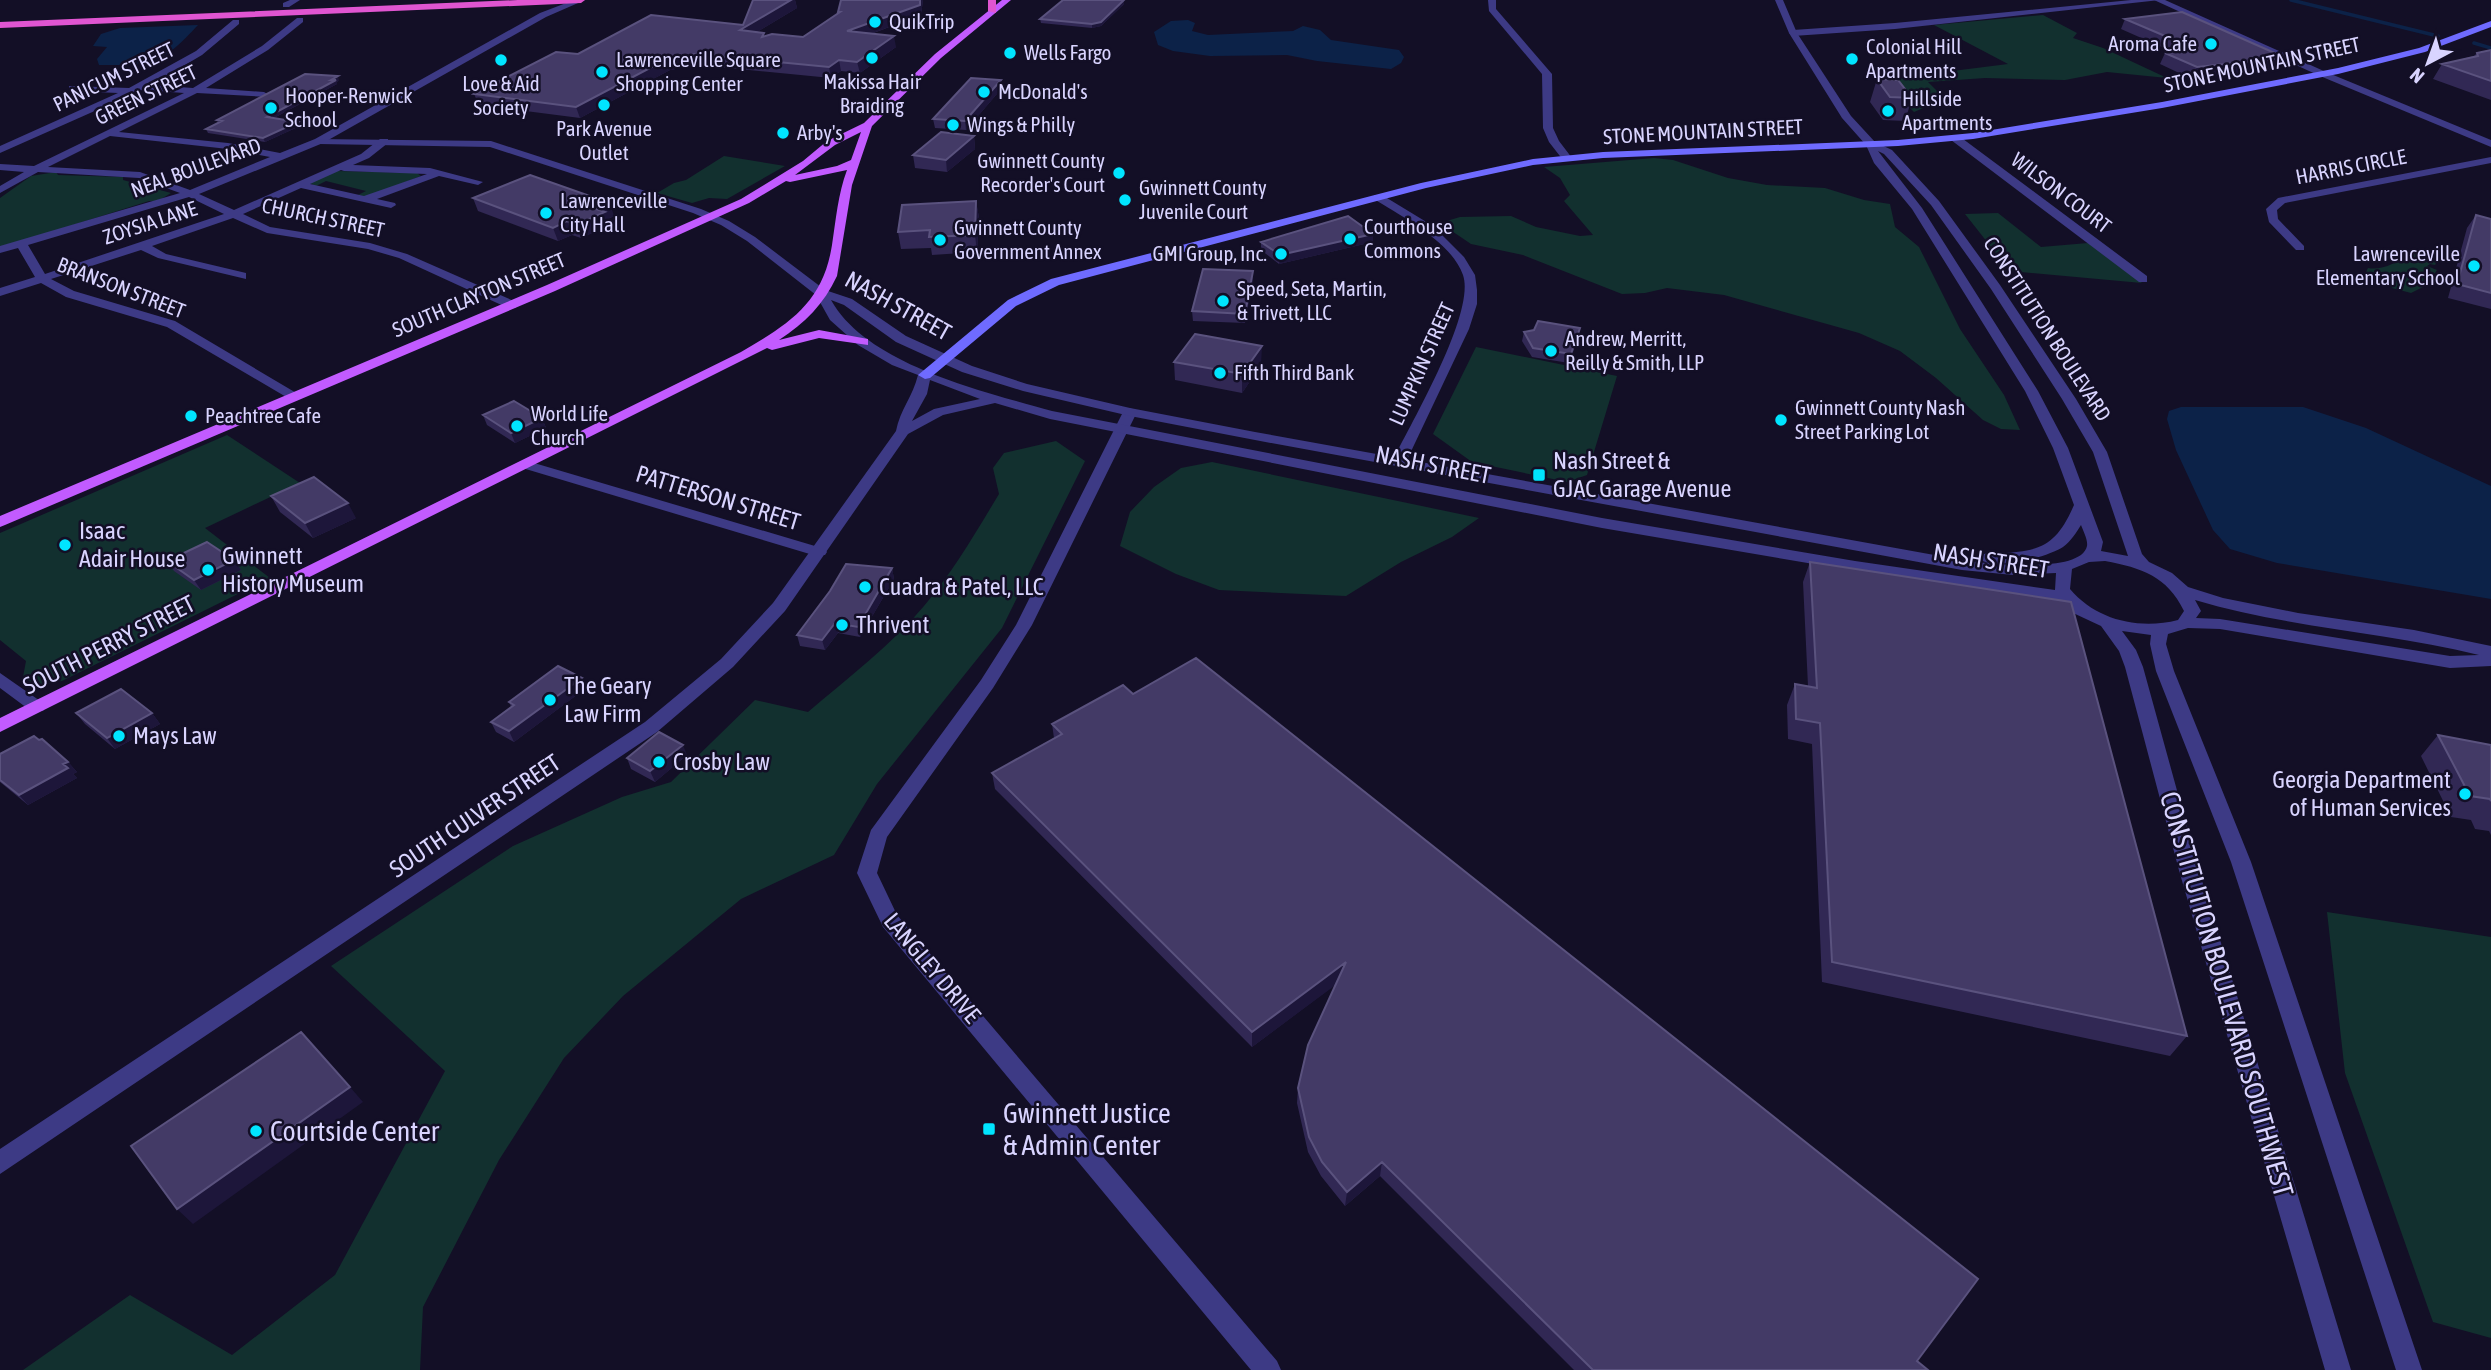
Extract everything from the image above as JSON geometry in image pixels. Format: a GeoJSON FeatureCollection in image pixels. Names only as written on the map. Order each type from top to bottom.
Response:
{"type":"FeatureCollection","features":[{"type":"Feature","properties":{"kind":"highway"},"geometry":{"type":"LineString","coordinates":[[0,17],[423,0]]}},
{"type":"Feature","properties":{"kind":"highway"},"geometry":{"type":"LineString","coordinates":[[0,24],[581,0]]}},
{"type":"Feature","properties":{"kind":"highway"},"geometry":{"type":"LineString","coordinates":[[269,13],[294,16],[300,20],[331,10]]}},
{"type":"Feature","properties":{"kind":"main road","name":"SOUTH CLAYTON STREET"},"geometry":{"type":"LineString","coordinates":[[0,522],[512,305],[711,217],[780,181],[831,143],[867,125],[993,5],[1007,0]]}},
{"type":"Feature","properties":{"kind":"main road","name":"STONE MOUNTAIN STREET"},"geometry":{"type":"LineString","coordinates":[[925,375],[1012,303],[1055,282],[1378,197],[1501,168],[1567,158],[1955,138],[2162,106],[2323,74],[2418,51],[2491,24]]}},
{"type":"Feature","properties":{"kind":"main road","name":"SOUTH PERRY STREET"},"geometry":{"type":"LineString","coordinates":[[0,726],[746,355],[803,317],[831,276],[846,187],[854,162],[865,144],[867,125]]}},
{"type":"Feature","properties":{"kind":"main road"},"geometry":{"type":"LineString","coordinates":[[780,181],[840,169],[854,162]]}},
{"type":"Feature","properties":{"kind":"main road"},"geometry":{"type":"LineString","coordinates":[[746,355],[789,340],[820,334],[863,342]]}},
{"type":"Feature","properties":{"kind":"street"},"geometry":{"type":"LineString","coordinates":[[286,5],[296,0]]}},
{"type":"Feature","properties":{"kind":"street","name":"NEAL BOULEVARD"},"geometry":{"type":"LineString","coordinates":[[0,250],[189,194],[284,158],[554,10],[581,0]]}},
{"type":"Feature","properties":{"kind":"street"},"geometry":{"type":"LineString","coordinates":[[1492,0],[1492,9],[1547,74],[1548,128],[1554,142],[1567,158]]}},
{"type":"Feature","properties":{"kind":"street","name":"CONSTITUTION BOULEVARD"},"geometry":{"type":"LineString","coordinates":[[1779,0],[1793,33],[1847,118],[1871,144],[1888,152],[1935,203],[1965,242],[2040,355],[2100,452],[2135,555],[2144,566]]}},
{"type":"Feature","properties":{"kind":"street"},"geometry":{"type":"LineString","coordinates":[[1793,33],[1895,26],[2157,0],[2323,74],[2491,144]]}},
{"type":"Feature","properties":{"kind":"street","name":"GREEN STREET"},"geometry":{"type":"LineString","coordinates":[[0,190],[38,168],[200,90],[256,57],[300,20]]}},
{"type":"Feature","properties":{"kind":"street","name":"PANICUM STREET"},"geometry":{"type":"LineString","coordinates":[[0,150],[136,89],[199,53],[236,22]]}},
{"type":"Feature","properties":{"kind":"street"},"geometry":{"type":"LineString","coordinates":[[72,88],[200,90],[264,95]]}},
{"type":"Feature","properties":{"kind":"street"},"geometry":{"type":"LineString","coordinates":[[111,133],[228,146],[284,158]]}},
{"type":"Feature","properties":{"kind":"street"},"geometry":{"type":"LineString","coordinates":[[0,136],[29,138]]}},
{"type":"Feature","properties":{"kind":"street","name":"WILSON COURT"},"geometry":{"type":"LineString","coordinates":[[1955,138],[2143,279]]}},
{"type":"Feature","properties":{"kind":"street","name":"NASH STREET"},"geometry":{"type":"LineString","coordinates":[[319,141],[461,142],[501,146],[711,217],[751,239],[821,293],[848,302],[901,339],[945,360],[1023,387],[1130,412],[1962,565],[2020,571],[2045,570],[2087,557]]}},
{"type":"Feature","properties":{"kind":"street","name":"ZOYSIA LANE"},"geometry":{"type":"LineString","coordinates":[[0,292],[144,247],[232,215],[365,156],[384,141]]}},
{"type":"Feature","properties":{"kind":"street","name":"CONSTITUTION BOULEVARD"},"geometry":{"type":"LineString","coordinates":[[1871,144],[1871,153],[1907,193],[2045,415],[2066,460],[2095,542],[2094,550],[2087,557]]}},
{"type":"Feature","properties":{"kind":"street","name":"HARRIS CIRCLE"},"geometry":{"type":"LineString","coordinates":[[2300,248],[2273,220],[2271,209],[2282,200],[2491,160]]}},
{"type":"Feature","properties":{"kind":"street","name":"CHURCH STREET"},"geometry":{"type":"LineString","coordinates":[[0,167],[140,175],[267,230],[384,250],[512,305]]}},
{"type":"Feature","properties":{"kind":"street"},"geometry":{"type":"LineString","coordinates":[[340,168],[441,173],[478,182]]}},
{"type":"Feature","properties":{"kind":"street"},"geometry":{"type":"LineString","coordinates":[[366,199],[441,173]]}},
{"type":"Feature","properties":{"kind":"street"},"geometry":{"type":"LineString","coordinates":[[300,185],[391,205]]}},
{"type":"Feature","properties":{"kind":"street","name":"LUMPKIN STREET"},"geometry":{"type":"LineString","coordinates":[[1378,197],[1429,228],[1460,259],[1469,275],[1471,290],[1471,304],[1463,329],[1399,462]]}},
{"type":"Feature","properties":{"kind":"street","name":"BRANSON STREET"},"geometry":{"type":"LineString","coordinates":[[22,244],[42,278],[70,293],[172,324],[293,397]]}},
{"type":"Feature","properties":{"kind":"street"},"geometry":{"type":"LineString","coordinates":[[144,247],[162,256],[242,276]]}},
{"type":"Feature","properties":{"kind":"street","name":"NASH STREET"},"geometry":{"type":"LineString","coordinates":[[821,293],[834,317],[863,342],[925,375],[995,401],[1121,431],[1602,523],[1855,566],[2049,593],[2071,601],[2107,623]]}},
{"type":"Feature","properties":{"kind":"street","name":"SOUTH CULVER STREET"},"geometry":{"type":"LineString","coordinates":[[0,1163],[651,727],[727,663],[779,607],[903,431],[906,415],[920,394],[925,375]]}},
{"type":"Feature","properties":{"kind":"street"},"geometry":{"type":"LineString","coordinates":[[903,431],[939,412],[995,401]]}},
{"type":"Feature","properties":{"kind":"street","name":"LANGLEY DRIVE"},"geometry":{"type":"LineString","coordinates":[[1130,412],[1024,625],[987,684],[878,835],[867,873],[890,920],[1268,1370]]}},
{"type":"Feature","properties":{"kind":"street","name":"PATTERSON STREET"},"geometry":{"type":"LineString","coordinates":[[524,464],[819,552]]}},
{"type":"Feature","properties":{"kind":"street"},"geometry":{"type":"LineString","coordinates":[[1937,559],[2001,559],[2049,548],[2065,538],[2081,506]]}},
{"type":"Feature","properties":{"kind":"street"},"geometry":{"type":"LineString","coordinates":[[2087,557],[2105,556],[2144,566],[2167,577],[2191,603],[2192,614],[2186,623]]}},
{"type":"Feature","properties":{"kind":"street"},"geometry":{"type":"LineString","coordinates":[[2064,566],[2059,576],[2062,588],[2071,601]]}},
{"type":"Feature","properties":{"kind":"street"},"geometry":{"type":"LineString","coordinates":[[2183,592],[2227,606],[2442,638],[2491,652]]}},
{"type":"Feature","properties":{"kind":"street"},"geometry":{"type":"LineString","coordinates":[[2107,623],[2127,629],[2160,632],[2186,623],[2220,624],[2450,662],[2491,660]]}},
{"type":"Feature","properties":{"kind":"street","name":"CONSTITUTION BOULEVARD SOUTHWEST"},"geometry":{"type":"LineString","coordinates":[[2107,623],[2127,650],[2134,667],[2190,874],[2338,1370]]}},
{"type":"Feature","properties":{"kind":"street","name":"CONSTITUTION BOULEVARD SOUTHWEST"},"geometry":{"type":"LineString","coordinates":[[2160,632],[2158,644],[2165,671],[2241,862],[2409,1370]]}},
{"type":"Feature","properties":{"kind":"street"},"geometry":{"type":"LineString","coordinates":[[0,679],[37,708]]}},
{"type":"Feature","properties":{"kind":"green space"},"geometry":{"type":"Polygon","coordinates":[[[2043,15],[2077,33],[2073,38],[2103,48],[2167,78],[2107,72],[2065,80],[1985,78],[1928,82],[1945,99],[1914,112],[1881,80],[2008,64],[1934,25],[2043,15]]]}},
{"type":"Feature","properties":{"kind":"green space"},"geometry":{"type":"Polygon","coordinates":[[[724,156],[785,166],[727,199],[709,198],[692,203],[657,193],[674,183],[686,180],[724,156]]]}},
{"type":"Feature","properties":{"kind":"green space"},"geometry":{"type":"Polygon","coordinates":[[[1654,158],[1673,160],[1728,178],[1767,185],[1825,188],[1864,200],[1890,204],[1895,227],[1919,247],[1960,329],[2004,395],[2020,430],[2001,429],[1983,420],[1936,378],[1900,351],[1859,333],[1724,295],[1667,288],[1622,294],[1523,255],[1471,244],[1440,223],[1460,217],[1511,216],[1536,227],[1580,236],[1593,235],[1564,201],[1570,195],[1560,178],[1544,167],[1654,158]]]}},
{"type":"Feature","properties":{"kind":"green space"},"geometry":{"type":"Polygon","coordinates":[[[337,171],[417,173],[421,176],[367,197],[358,195],[366,191],[326,181],[316,186],[309,183],[337,171]]]}},
{"type":"Feature","properties":{"kind":"green space"},"geometry":{"type":"Polygon","coordinates":[[[56,172],[58,175],[123,177],[123,180],[171,193],[158,201],[149,201],[0,248],[0,198],[31,176],[56,172]]]}},
{"type":"Feature","properties":{"kind":"green space"},"geometry":{"type":"Polygon","coordinates":[[[1998,213],[2041,247],[2088,243],[2142,283],[2010,271],[1965,214],[1998,213]]]}},
{"type":"Feature","properties":{"kind":"green space"},"geometry":{"type":"Polygon","coordinates":[[[2414,250],[2440,257],[2435,265],[2427,266],[2437,270],[2427,285],[2411,293],[2392,288],[2390,283],[2365,274],[2368,268],[2386,266],[2414,250]]]}},
{"type":"Feature","properties":{"kind":"green space"},"geometry":{"type":"Polygon","coordinates":[[[1476,347],[1617,376],[1587,475],[1567,482],[1472,462],[1433,434],[1476,347]]]}},
{"type":"Feature","properties":{"kind":"green space"},"geometry":{"type":"Polygon","coordinates":[[[227,435],[300,483],[205,528],[270,578],[62,681],[41,685],[25,680],[23,677],[26,661],[0,640],[0,533],[227,435]]]}},
{"type":"Feature","properties":{"kind":"green space"},"geometry":{"type":"Polygon","coordinates":[[[1056,441],[1085,461],[1002,628],[877,784],[834,855],[741,899],[623,996],[564,1058],[499,1160],[423,1307],[420,1370],[23,1370],[130,1295],[232,1355],[335,1275],[445,1071],[331,966],[513,846],[622,797],[671,782],[755,700],[808,712],[883,648],[935,593],[999,494],[993,468],[1004,453],[1056,441]]]}},
{"type":"Feature","properties":{"kind":"green space"},"geometry":{"type":"Polygon","coordinates":[[[1212,462],[1479,518],[1452,537],[1401,562],[1346,596],[1219,590],[1176,574],[1120,546],[1130,512],[1154,487],[1181,468],[1212,462]]]}},
{"type":"Feature","properties":{"kind":"green space"},"geometry":{"type":"Polygon","coordinates":[[[2327,912],[2491,937],[2491,1338],[2433,1322],[2345,1073],[2327,912]]]}},
{"type":"Feature","properties":{"kind":"water"},"geometry":{"type":"Polygon","coordinates":[[[1188,20],[1195,23],[1192,31],[1208,35],[1293,31],[1303,26],[1320,30],[1331,40],[1399,50],[1404,57],[1401,63],[1391,69],[1287,55],[1210,56],[1173,51],[1158,45],[1154,32],[1171,21],[1188,20]]]}},
{"type":"Feature","properties":{"kind":"water"},"geometry":{"type":"Polygon","coordinates":[[[198,25],[174,49],[164,56],[144,63],[99,65],[97,59],[107,47],[93,46],[101,34],[120,28],[198,25]]]}},
{"type":"Feature","properties":{"kind":"water"},"geometry":{"type":"Polygon","coordinates":[[[2181,407],[2303,407],[2366,428],[2491,486],[2491,599],[2277,563],[2230,549],[2213,530],[2176,450],[2167,419],[2169,411],[2181,407]]]}},
{"type":"Feature","properties":{"kind":"building"},"geometry":{"type":"Polygon","coordinates":[[[753,0],[791,0],[740,30],[764,33],[762,37],[772,34],[803,37],[840,12],[841,0],[920,0],[920,5],[847,31],[894,36],[857,62],[839,60],[829,67],[696,54],[667,59],[576,107],[474,94],[556,52],[578,54],[651,15],[743,25],[753,0]]]}},
{"type":"Feature","properties":{"kind":"building"},"geometry":{"type":"Polygon","coordinates":[[[1063,0],[1124,0],[1101,22],[1092,24],[1040,19],[1063,0]]]}},
{"type":"Feature","properties":{"kind":"building"},"geometry":{"type":"Polygon","coordinates":[[[2182,12],[2283,58],[2197,67],[2165,53],[2198,50],[2125,19],[2182,12]]]}},
{"type":"Feature","properties":{"kind":"building"},"geometry":{"type":"Polygon","coordinates":[[[2491,50],[2491,81],[2442,64],[2478,56],[2477,53],[2491,50]]]}},
{"type":"Feature","properties":{"kind":"building","name":"Hooper-Renwick School"},"geometry":{"type":"Polygon","coordinates":[[[305,74],[338,76],[331,80],[336,80],[267,117],[298,122],[263,138],[206,129],[222,121],[217,120],[305,74]]]}},
{"type":"Feature","properties":{"kind":"building"},"geometry":{"type":"Polygon","coordinates":[[[971,78],[1001,80],[965,121],[933,119],[971,78]]]}},
{"type":"Feature","properties":{"kind":"building"},"geometry":{"type":"Polygon","coordinates":[[[1877,79],[1898,80],[1912,98],[1890,97],[1877,79]]]}},
{"type":"Feature","properties":{"kind":"building"},"geometry":{"type":"Polygon","coordinates":[[[941,132],[974,136],[946,160],[913,155],[941,132]]]}},
{"type":"Feature","properties":{"kind":"building"},"geometry":{"type":"Polygon","coordinates":[[[530,175],[610,203],[596,209],[605,212],[576,225],[567,221],[553,228],[473,198],[530,175]]]}},
{"type":"Feature","properties":{"kind":"building"},"geometry":{"type":"Polygon","coordinates":[[[976,201],[975,235],[929,237],[930,230],[898,232],[902,205],[976,201]]]}},
{"type":"Feature","properties":{"kind":"building","name":"Lawrenceville Elementary School"},"geometry":{"type":"Polygon","coordinates":[[[2476,215],[2491,219],[2491,293],[2457,284],[2476,215]]]}},
{"type":"Feature","properties":{"kind":"building"},"geometry":{"type":"Polygon","coordinates":[[[1348,216],[1373,234],[1280,255],[1261,242],[1348,216]]]}},
{"type":"Feature","properties":{"kind":"building","name":"Speed, Seta, Martin, & Trivett, LLC"},"geometry":{"type":"Polygon","coordinates":[[[1203,269],[1253,271],[1245,314],[1192,311],[1203,269]]]}},
{"type":"Feature","properties":{"kind":"building"},"geometry":{"type":"Polygon","coordinates":[[[1538,321],[1580,328],[1571,354],[1533,348],[1524,332],[1534,330],[1538,321]]]}},
{"type":"Feature","properties":{"kind":"building"},"geometry":{"type":"Polygon","coordinates":[[[1195,334],[1262,346],[1242,374],[1174,362],[1195,334]]]}},
{"type":"Feature","properties":{"kind":"building"},"geometry":{"type":"Polygon","coordinates":[[[514,401],[542,418],[511,433],[483,415],[514,401]]]}},
{"type":"Feature","properties":{"kind":"building"},"geometry":{"type":"Polygon","coordinates":[[[314,477],[348,503],[305,523],[271,496],[314,477]]]}},
{"type":"Feature","properties":{"kind":"building"},"geometry":{"type":"Polygon","coordinates":[[[207,542],[234,560],[194,580],[167,561],[207,542]]]}},
{"type":"Feature","properties":{"kind":"building"},"geometry":{"type":"Polygon","coordinates":[[[1810,562],[2071,602],[2187,1036],[1832,962],[1820,723],[1796,719],[1795,684],[1817,688],[1810,562]]]}},
{"type":"Feature","properties":{"kind":"building"},"geometry":{"type":"Polygon","coordinates":[[[846,564],[892,568],[858,627],[835,623],[822,640],[797,635],[830,591],[846,564]]]}},
{"type":"Feature","properties":{"kind":"building"},"geometry":{"type":"Polygon","coordinates":[[[1196,658],[1978,1279],[1917,1361],[1928,1370],[1593,1370],[1382,1162],[1347,1192],[1322,1162],[1309,1137],[1298,1088],[1308,1045],[1346,962],[1252,1032],[992,773],[1062,734],[1052,724],[1123,685],[1133,694],[1196,658]]]}},
{"type":"Feature","properties":{"kind":"building"},"geometry":{"type":"Polygon","coordinates":[[[558,666],[582,678],[509,731],[491,722],[514,705],[509,702],[558,666]]]}},
{"type":"Feature","properties":{"kind":"building"},"geometry":{"type":"Polygon","coordinates":[[[121,689],[152,713],[107,738],[76,713],[121,689]]]}},
{"type":"Feature","properties":{"kind":"building"},"geometry":{"type":"Polygon","coordinates":[[[659,732],[683,745],[650,771],[627,758],[659,732]]]}},
{"type":"Feature","properties":{"kind":"building"},"geometry":{"type":"Polygon","coordinates":[[[2438,735],[2491,745],[2491,801],[2470,796],[2438,735]]]}},
{"type":"Feature","properties":{"kind":"building"},"geometry":{"type":"Polygon","coordinates":[[[34,736],[42,739],[68,762],[63,764],[68,768],[19,795],[0,780],[0,754],[34,736]]]}},
{"type":"Feature","properties":{"kind":"building","name":"Courtside Center"},"geometry":{"type":"Polygon","coordinates":[[[301,1032],[350,1087],[177,1209],[131,1146],[301,1032]]]}},
{"type":"Feature","properties":{"kind":"waterway"},"geometry":{"type":"LineString","coordinates":[[2291,0],[2438,36]]}},
{"type":"Feature","properties":{"kind":"waterway"},"geometry":{"type":"LineString","coordinates":[[2474,43],[2491,48]]}},
{"type":"Feature","properties":{"kind":"place","name":"QuikTrip"},"geometry":{"type":"Point","coordinates":[875,22]}},
{"type":"Feature","properties":{"kind":"place","name":"Aroma Cafe"},"geometry":{"type":"Point","coordinates":[2211,44]}},
{"type":"Feature","properties":{"kind":"place","name":"Wells Fargo"},"geometry":{"type":"Point","coordinates":[1010,53]}},
{"type":"Feature","properties":{"kind":"place","name":"Makissa Hair Braiding"},"geometry":{"type":"Point","coordinates":[872,58]}},
{"type":"Feature","properties":{"kind":"place","name":"Colonial Hill Apartments"},"geometry":{"type":"Point","coordinates":[1852,59]}},
{"type":"Feature","properties":{"kind":"place","name":"Love & Aid Society"},"geometry":{"type":"Point","coordinates":[501,60]}},
{"type":"Feature","properties":{"kind":"place","name":"Lawrenceville Square Shopping Center"},"geometry":{"type":"Point","coordinates":[602,72]}},
{"type":"Feature","properties":{"kind":"place","name":"McDonald's"},"geometry":{"type":"Point","coordinates":[984,92]}},
{"type":"Feature","properties":{"kind":"place","name":"Park Avenue Outlet"},"geometry":{"type":"Point","coordinates":[604,105]}},
{"type":"Feature","properties":{"kind":"place","name":"Hooper-Renwick School"},"geometry":{"type":"Point","coordinates":[271,108]}},
{"type":"Feature","properties":{"kind":"place","name":"Hillside Apartments"},"geometry":{"type":"Point","coordinates":[1888,111]}},
{"type":"Feature","properties":{"kind":"place","name":"Wings & Philly"},"geometry":{"type":"Point","coordinates":[953,125]}},
{"type":"Feature","properties":{"kind":"place","name":"Arby's"},"geometry":{"type":"Point","coordinates":[783,133]}},
{"type":"Feature","properties":{"kind":"place","name":"Gwinnett County Recorder's Court"},"geometry":{"type":"Point","coordinates":[1119,173]}},
{"type":"Feature","properties":{"kind":"place","name":"Gwinnett County Juvenile Court"},"geometry":{"type":"Point","coordinates":[1125,200]}},
{"type":"Feature","properties":{"kind":"place","name":"Lawrenceville City Hall"},"geometry":{"type":"Point","coordinates":[546,213]}},
{"type":"Feature","properties":{"kind":"place","name":"Courthouse Commons"},"geometry":{"type":"Point","coordinates":[1350,239]}},
{"type":"Feature","properties":{"kind":"place","name":"Gwinnett County Government Annex"},"geometry":{"type":"Point","coordinates":[940,240]}},
{"type":"Feature","properties":{"kind":"place","name":"GMI Group, Inc."},"geometry":{"type":"Point","coordinates":[1281,254]}},
{"type":"Feature","properties":{"kind":"place","name":"Lawrenceville Elementary School"},"geometry":{"type":"Point","coordinates":[2474,266]}},
{"type":"Feature","properties":{"kind":"place","name":"Speed, Seta, Martin, & Trivett, LLC"},"geometry":{"type":"Point","coordinates":[1223,301]}},
{"type":"Feature","properties":{"kind":"place","name":"Andrew, Merritt, Reilly & Smith, LLP"},"geometry":{"type":"Point","coordinates":[1551,351]}},
{"type":"Feature","properties":{"kind":"place","name":"Fifth Third Bank"},"geometry":{"type":"Point","coordinates":[1220,373]}},
{"type":"Feature","properties":{"kind":"place","name":"Peachtree Cafe"},"geometry":{"type":"Point","coordinates":[191,416]}},
{"type":"Feature","properties":{"kind":"place","name":"Gwinnett County Nash Street Parking Lot"},"geometry":{"type":"Point","coordinates":[1781,420]}},
{"type":"Feature","properties":{"kind":"place","name":"World Life Church"},"geometry":{"type":"Point","coordinates":[517,426]}},
{"type":"Feature","properties":{"kind":"place","name":"Nash Street & GJAC Garage Avenue"},"geometry":{"type":"Point","coordinates":[1539,475]}},
{"type":"Feature","properties":{"kind":"place","name":"Isaac Adair House"},"geometry":{"type":"Point","coordinates":[65,545]}},
{"type":"Feature","properties":{"kind":"place","name":"Gwinnett History Museum"},"geometry":{"type":"Point","coordinates":[208,570]}},
{"type":"Feature","properties":{"kind":"place","name":"Cuadra & Patel, LLC"},"geometry":{"type":"Point","coordinates":[865,587]}},
{"type":"Feature","properties":{"kind":"place","name":"Thrivent"},"geometry":{"type":"Point","coordinates":[842,625]}},
{"type":"Feature","properties":{"kind":"place","name":"The Geary Law Firm"},"geometry":{"type":"Point","coordinates":[550,700]}},
{"type":"Feature","properties":{"kind":"place","name":"Mays Law"},"geometry":{"type":"Point","coordinates":[119,736]}},
{"type":"Feature","properties":{"kind":"place","name":"Crosby Law"},"geometry":{"type":"Point","coordinates":[659,762]}},
{"type":"Feature","properties":{"kind":"place","name":"Georgia Department of Human Services"},"geometry":{"type":"Point","coordinates":[2465,794]}},
{"type":"Feature","properties":{"kind":"place","name":"Gwinnett Justice & Admin Center"},"geometry":{"type":"Point","coordinates":[989,1129]}},
{"type":"Feature","properties":{"kind":"place","name":"Courtside Center"},"geometry":{"type":"Point","coordinates":[256,1131]}}]}
